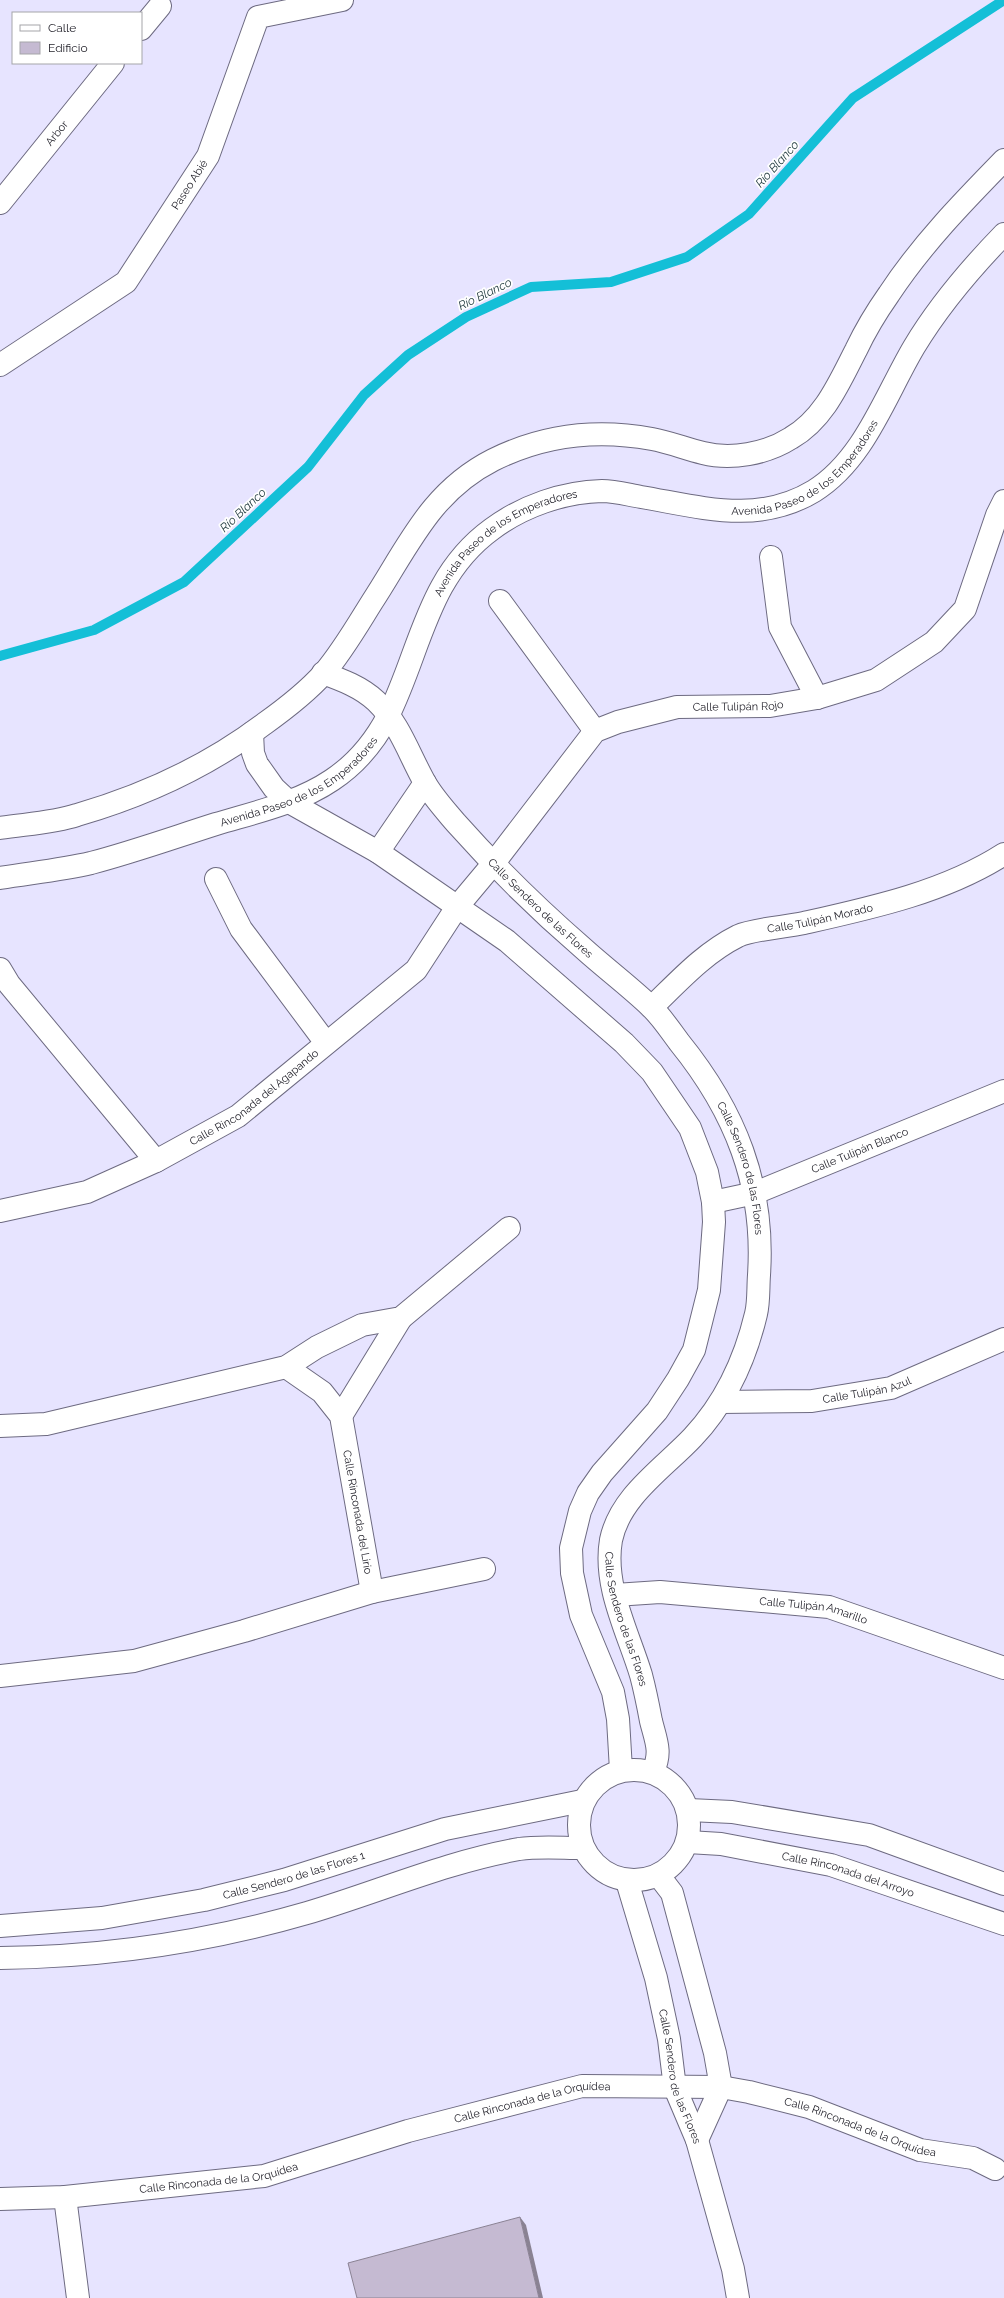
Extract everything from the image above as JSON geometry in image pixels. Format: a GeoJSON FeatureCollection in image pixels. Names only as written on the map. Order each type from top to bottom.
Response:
{"type":"FeatureCollection","features":[{"type":"Feature","properties":{"kind":"street","name":"Paseo Abié"},"geometry":{"type":"LineString","coordinates":[[0,365],[126,282],[208,156],[258,8],[342,0]]}},
{"type":"Feature","properties":{"kind":"street"},"geometry":{"type":"LineString","coordinates":[[142,28],[160,6]]}},
{"type":"Feature","properties":{"kind":"street","name":"Arbor"},"geometry":{"type":"LineString","coordinates":[[0,203],[112,64]]}},
{"type":"Feature","properties":{"kind":"street"},"geometry":{"type":"LineString","coordinates":[[0,828],[75,816],[161,786],[210,762],[289,706],[324,673],[373,601],[418,526],[439,501],[463,480],[492,461],[533,443],[572,434],[610,435],[653,439],[706,454],[732,456],[764,451],[792,438],[823,409],[836,390],[857,347],[888,295],[934,232],[1004,160]]}},
{"type":"Feature","properties":{"kind":"street","name":"Avenida Paseo de los Emperadores"},"geometry":{"type":"LineString","coordinates":[[0,878],[88,863],[290,802],[332,780],[348,767],[373,740],[388,715],[437,591],[465,553],[491,530],[520,512],[544,502],[571,495],[604,491],[721,510],[745,512],[766,510],[791,502],[814,491],[834,476],[852,457],[915,346],[955,291],[1004,234]]}},
{"type":"Feature","properties":{"kind":"street","name":"Calle Tulipán Rojo"},"geometry":{"type":"LineString","coordinates":[[595,731],[618,722],[677,707],[770,706],[816,698],[876,680],[934,642],[965,609],[997,515],[1004,501]]}},
{"type":"Feature","properties":{"kind":"street"},"geometry":{"type":"LineString","coordinates":[[771,557],[780,627],[816,698]]}},
{"type":"Feature","properties":{"kind":"street"},"geometry":{"type":"LineString","coordinates":[[457,907],[493,864],[595,731],[500,601]]}},
{"type":"Feature","properties":{"kind":"street","name":"Calle Sendero de las Flores"},"geometry":{"type":"LineString","coordinates":[[324,673],[360,689],[375,700],[388,715],[411,752],[425,783],[454,820],[493,864],[582,947],[652,1008],[702,1070],[735,1129],[755,1193],[761,1246],[757,1311],[744,1355],[721,1402],[694,1436],[648,1481],[629,1503],[618,1520],[612,1538],[608,1566],[615,1595],[642,1679],[659,1757],[653,1771]]}},
{"type":"Feature","properties":{"kind":"street"},"geometry":{"type":"LineString","coordinates":[[252,733],[253,753],[257,764],[274,788],[290,802],[378,852],[507,940],[624,1042],[652,1072],[690,1128],[707,1172],[713,1202],[709,1290],[694,1350],[678,1379],[657,1411],[602,1473],[588,1493],[580,1511],[571,1548],[572,1572],[581,1615],[613,1692],[618,1719],[621,1770]]}},
{"type":"Feature","properties":{"kind":"street"},"geometry":{"type":"LineString","coordinates":[[378,852],[425,783]]}},
{"type":"Feature","properties":{"kind":"street","name":"Calle Tulipán Morado"},"geometry":{"type":"LineString","coordinates":[[652,1008],[706,955],[739,935],[803,924],[911,896],[988,864],[1004,854]]}},
{"type":"Feature","properties":{"kind":"street"},"geometry":{"type":"LineString","coordinates":[[216,879],[241,929],[326,1043]]}},
{"type":"Feature","properties":{"kind":"street","name":"Calle Rinconada del Agapando"},"geometry":{"type":"LineString","coordinates":[[0,1211],[87,1192],[156,1161],[238,1116],[416,970],[457,907]]}},
{"type":"Feature","properties":{"kind":"street"},"geometry":{"type":"LineString","coordinates":[[0,969],[9,984],[156,1161]]}},
{"type":"Feature","properties":{"kind":"street","name":"Calle Tulipán Blanco"},"geometry":{"type":"LineString","coordinates":[[713,1202],[755,1193],[1004,1090]]}},
{"type":"Feature","properties":{"kind":"street"},"geometry":{"type":"LineString","coordinates":[[341,1416],[401,1318],[509,1228]]}},
{"type":"Feature","properties":{"kind":"street"},"geometry":{"type":"LineString","coordinates":[[0,1426],[46,1424],[286,1367],[317,1347],[362,1325],[401,1318]]}},
{"type":"Feature","properties":{"kind":"street","name":"Calle Tulipán Azul"},"geometry":{"type":"LineString","coordinates":[[721,1402],[812,1402],[891,1388],[1004,1339]]}},
{"type":"Feature","properties":{"kind":"street","name":"Calle Rinconada del Lirio"},"geometry":{"type":"LineString","coordinates":[[286,1367],[322,1392],[341,1416],[372,1592]]}},
{"type":"Feature","properties":{"kind":"street"},"geometry":{"type":"LineString","coordinates":[[0,1676],[134,1660],[244,1631],[372,1592],[484,1569]]}},
{"type":"Feature","properties":{"kind":"street","name":"Calle Tulipán Amarillo"},"geometry":{"type":"LineString","coordinates":[[615,1595],[660,1592],[829,1607],[1004,1668]]}},
{"type":"Feature","properties":{"kind":"street"},"geometry":{"type":"LineString","coordinates":[[621,1770],[653,1771],[676,1786],[689,1810],[688,1842],[677,1862],[659,1876],[627,1881],[601,1870],[582,1848],[579,1822],[582,1801],[602,1779],[621,1770]]}},
{"type":"Feature","properties":{"kind":"street","name":"Calle Sendero de las Flores 1"},"geometry":{"type":"LineString","coordinates":[[0,1926],[102,1918],[204,1900],[284,1880],[445,1829],[582,1801]]}},
{"type":"Feature","properties":{"kind":"street"},"geometry":{"type":"LineString","coordinates":[[689,1810],[732,1812],[869,1835],[1004,1884]]}},
{"type":"Feature","properties":{"kind":"street","name":"Calle Rinconada del Arroyo"},"geometry":{"type":"LineString","coordinates":[[688,1842],[721,1844],[831,1865],[1004,1924]]}},
{"type":"Feature","properties":{"kind":"street"},"geometry":{"type":"LineString","coordinates":[[0,1958],[50,1957],[176,1944],[308,1913],[450,1865],[520,1849],[582,1848]]}},
{"type":"Feature","properties":{"kind":"street"},"geometry":{"type":"LineString","coordinates":[[659,1876],[672,1893],[715,2053],[721,2087]]}},
{"type":"Feature","properties":{"kind":"street","name":"Calle Sendero de las Flores"},"geometry":{"type":"LineString","coordinates":[[627,1881],[656,1978],[669,2039],[675,2088],[697,2140]]}},
{"type":"Feature","properties":{"kind":"street","name":"Calle Rinconada de la Orquídea"},"geometry":{"type":"LineString","coordinates":[[0,2199],[65,2196],[264,2176],[408,2131],[582,2086],[675,2088],[721,2087],[809,2107],[920,2150],[973,2158],[995,2169]]}},
{"type":"Feature","properties":{"kind":"street","name":"Calle Sendero de las Flores"},"geometry":{"type":"LineString","coordinates":[[697,2140],[721,2087]]}},
{"type":"Feature","properties":{"kind":"street"},"geometry":{"type":"LineString","coordinates":[[697,2140],[733,2269],[738,2298]]}},
{"type":"Feature","properties":{"kind":"street"},"geometry":{"type":"LineString","coordinates":[[65,2196],[78,2298]]}},
{"type":"Feature","properties":{"kind":"building"},"geometry":{"type":"Polygon","coordinates":[[[520,2217],[539,2298],[357,2298],[348,2263],[520,2217]]]}},
{"type":"Feature","properties":{"kind":"waterway","name":"Río Blanco"},"geometry":{"type":"LineString","coordinates":[[0,656],[94,630],[184,582],[308,467],[364,395],[408,355],[466,317],[531,287],[611,282],[687,257],[749,214],[853,98],[1004,0]]}}]}
